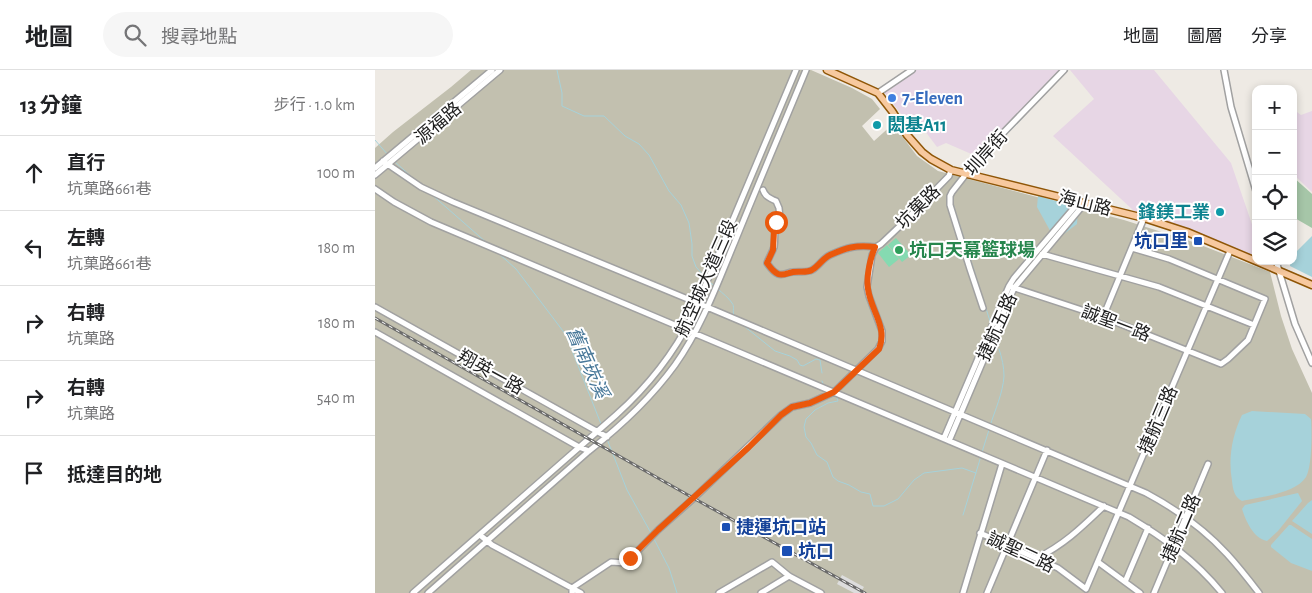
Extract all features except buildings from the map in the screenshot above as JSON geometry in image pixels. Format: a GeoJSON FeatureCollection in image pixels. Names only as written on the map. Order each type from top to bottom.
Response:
{"type":"FeatureCollection","features":[{"type":"Feature","properties":{"kind":"main road"},"geometry":{"type":"LineString","coordinates":[[827,70],[877,93]]}},
{"type":"Feature","properties":{"kind":"main road","name":"海山路"},"geometry":{"type":"LineString","coordinates":[[877,93],[892,111],[907,135],[922,152],[943,167],[1145,218],[1187,232],[1252,259]]}},
{"type":"Feature","properties":{"kind":"main road","name":"海山路"},"geometry":{"type":"LineString","coordinates":[[1266,265],[1312,285]]}},
{"type":"Feature","properties":{"kind":"street","name":"源福路"},"geometry":{"type":"LineString","coordinates":[[375,175],[385,162],[492,70]]}},
{"type":"Feature","properties":{"kind":"street","name":"源福路"},"geometry":{"type":"LineString","coordinates":[[375,168],[501,70]]}},
{"type":"Feature","properties":{"kind":"street","name":"航空城大道三段"},"geometry":{"type":"LineString","coordinates":[[413,593],[633,400],[667,360],[686,329],[698,303],[796,70]]}},
{"type":"Feature","properties":{"kind":"street","name":"航空城大道三段"},"geometry":{"type":"LineString","coordinates":[[428,593],[641,406],[675,365],[695,333],[707,307],[806,70]]}},
{"type":"Feature","properties":{"kind":"street"},"geometry":{"type":"LineString","coordinates":[[877,93],[912,70]]}},
{"type":"Feature","properties":{"kind":"street","name":"圳岸街"},"geometry":{"type":"LineString","coordinates":[[983,308],[950,205],[950,196],[977,160],[1064,70]]}},
{"type":"Feature","properties":{"kind":"street"},"geometry":{"type":"LineString","coordinates":[[1224,70],[1231,109],[1252,179]]}},
{"type":"Feature","properties":{"kind":"street"},"geometry":{"type":"LineString","coordinates":[[385,162],[421,187],[435,194],[1130,486],[1167,505],[1208,536],[1227,554],[1259,593]]}},
{"type":"Feature","properties":{"kind":"street","name":"坑菓路"},"geometry":{"type":"LineString","coordinates":[[875,247],[881,244],[901,225],[949,176],[951,170]]}},
{"type":"Feature","properties":{"kind":"street"},"geometry":{"type":"LineString","coordinates":[[375,189],[394,202],[431,222],[1119,512],[1148,528],[1174,546],[1202,571],[1222,593]]}},
{"type":"Feature","properties":{"kind":"street"},"geometry":{"type":"LineString","coordinates":[[572,591],[611,562],[626,563],[658,530],[781,415],[792,407],[810,403],[834,392],[879,349],[882,341],[880,326],[867,287],[875,247],[857,246],[849,248],[827,256],[806,272],[777,274],[767,263],[773,250],[776,222],[780,218],[779,208],[776,201],[769,199],[763,190]]}},
{"type":"Feature","properties":{"kind":"street","name":"捷航五路"},"geometry":{"type":"LineString","coordinates":[[1012,287],[1042,254],[1082,203]]}},
{"type":"Feature","properties":{"kind":"street","name":"捷航五路"},"geometry":{"type":"LineString","coordinates":[[946,440],[1012,287],[1014,278],[1082,203]]}},
{"type":"Feature","properties":{"kind":"street"},"geometry":{"type":"LineString","coordinates":[[1103,317],[1145,218]]}},
{"type":"Feature","properties":{"kind":"street"},"geometry":{"type":"LineString","coordinates":[[1042,254],[1159,287],[1254,325],[1265,299],[1169,258],[1132,248]]}},
{"type":"Feature","properties":{"kind":"street","name":"捷航三路"},"geometry":{"type":"LineString","coordinates":[[1086,589],[1230,251]]}},
{"type":"Feature","properties":{"kind":"street"},"geometry":{"type":"LineString","coordinates":[[1276,265],[1295,324],[1312,363]]}},
{"type":"Feature","properties":{"kind":"street","name":"誠聖一路"},"geometry":{"type":"LineString","coordinates":[[1012,287],[1103,317],[1221,364],[1248,340],[1254,325]]}},
{"type":"Feature","properties":{"kind":"street","name":"翔英一路"},"geometry":{"type":"LineString","coordinates":[[375,307],[607,437]]}},
{"type":"Feature","properties":{"kind":"street","name":"翔英一路"},"geometry":{"type":"LineString","coordinates":[[375,332],[589,451]]}},
{"type":"Feature","properties":{"kind":"street"},"geometry":{"type":"LineString","coordinates":[[987,593],[1047,450]]}},
{"type":"Feature","properties":{"kind":"street"},"geometry":{"type":"LineString","coordinates":[[963,593],[1002,464]]}},
{"type":"Feature","properties":{"kind":"street","name":"捷航二路"},"geometry":{"type":"LineString","coordinates":[[1154,593],[1208,464]]}},
{"type":"Feature","properties":{"kind":"street"},"geometry":{"type":"LineString","coordinates":[[1037,558],[1070,538],[1104,506]]}},
{"type":"Feature","properties":{"kind":"street"},"geometry":{"type":"LineString","coordinates":[[1125,582],[1148,528]]}},
{"type":"Feature","properties":{"kind":"street","name":"誠聖二路"},"geometry":{"type":"LineString","coordinates":[[981,533],[1058,568],[1086,589]]}},
{"type":"Feature","properties":{"kind":"street"},"geometry":{"type":"LineString","coordinates":[[480,535],[487,542],[572,591],[581,593]]}},
{"type":"Feature","properties":{"kind":"street"},"geometry":{"type":"LineString","coordinates":[[719,593],[772,562],[789,576],[821,593]]}},
{"type":"Feature","properties":{"kind":"street"},"geometry":{"type":"LineString","coordinates":[[1098,562],[1140,593]]}},
{"type":"Feature","properties":{"kind":"street"},"geometry":{"type":"LineString","coordinates":[[761,593],[789,576]]}},
{"type":"Feature","properties":{"kind":"shaded area"},"geometry":{"type":"Polygon","coordinates":[[[471,70],[811,70],[872,99],[880,109],[862,126],[874,141],[893,124],[917,156],[938,171],[1124,220],[1193,242],[1270,272],[1281,316],[1292,349],[1312,393],[1312,593],[375,593],[375,148],[471,70]]]}},
{"type":"Feature","properties":{"kind":"shaded area"},"geometry":{"type":"Polygon","coordinates":[[[908,70],[1061,70],[976,156],[946,143],[937,147],[919,123],[912,128],[884,92],[912,73],[908,70]]]}},
{"type":"Feature","properties":{"kind":"shaded area"},"geometry":{"type":"Polygon","coordinates":[[[1070,70],[1154,70],[1231,163],[1252,224],[1252,255],[1134,211],[1053,136],[1094,99],[1070,70]]]}},
{"type":"Feature","properties":{"kind":"shaded area"},"geometry":{"type":"Polygon","coordinates":[[[1312,111],[1312,192],[1297,178],[1297,112],[1301,115],[1312,111]]]}},
{"type":"Feature","properties":{"kind":"shaded area"},"geometry":{"type":"Polygon","coordinates":[[[842,575],[864,587],[860,593],[854,593],[837,584],[842,575]]]}},
{"type":"Feature","properties":{"kind":"green space"},"geometry":{"type":"Polygon","coordinates":[[[1297,181],[1312,194],[1312,228],[1297,219],[1297,181]]]}},
{"type":"Feature","properties":{"kind":"green space","name":"坑口天幕籃球場"},"geometry":{"type":"Polygon","coordinates":[[[896,238],[911,255],[902,262],[888,245],[896,238]]]}},
{"type":"Feature","properties":{"kind":"green space"},"geometry":{"type":"Polygon","coordinates":[[[887,245],[899,259],[889,267],[878,253],[887,245]]]}},
{"type":"Feature","properties":{"kind":"water"},"geometry":{"type":"Polygon","coordinates":[[[1038,196],[1078,207],[1077,224],[1060,237],[1053,236],[1037,207],[1038,196]]]}},
{"type":"Feature","properties":{"kind":"water"},"geometry":{"type":"Polygon","coordinates":[[[1312,236],[1312,277],[1290,266],[1297,265],[1297,251],[1312,236]]]}},
{"type":"Feature","properties":{"kind":"water"},"geometry":{"type":"Polygon","coordinates":[[[1252,411],[1305,414],[1311,419],[1310,458],[1308,472],[1301,483],[1277,494],[1242,501],[1233,490],[1231,456],[1233,439],[1242,415],[1252,411]]]}},
{"type":"Feature","properties":{"kind":"water"},"geometry":{"type":"Polygon","coordinates":[[[1298,493],[1302,501],[1278,531],[1267,541],[1254,533],[1242,509],[1245,505],[1298,493]]]}},
{"type":"Feature","properties":{"kind":"water"},"geometry":{"type":"Polygon","coordinates":[[[1312,500],[1312,534],[1292,521],[1312,500]]]}},
{"type":"Feature","properties":{"kind":"water"},"geometry":{"type":"Polygon","coordinates":[[[1289,525],[1312,539],[1312,571],[1291,563],[1271,547],[1289,525]]]}},
{"type":"Feature","properties":{"kind":"waterway"},"geometry":{"type":"LineString","coordinates":[[557,70],[562,93],[562,106],[584,116],[604,116],[625,136],[639,144],[649,155],[669,191],[681,205],[689,223],[692,256],[696,267],[706,278]]}},
{"type":"Feature","properties":{"kind":"waterway"},"geometry":{"type":"LineString","coordinates":[[971,172],[1063,75]]}},
{"type":"Feature","properties":{"kind":"waterway","name":"舊南崁溪"},"geometry":{"type":"LineString","coordinates":[[375,140],[388,155]]}},
{"type":"Feature","properties":{"kind":"waterway","name":"舊南崁溪"},"geometry":{"type":"LineString","coordinates":[[394,161],[415,180]]}},
{"type":"Feature","properties":{"kind":"waterway"},"geometry":{"type":"LineString","coordinates":[[955,193],[953,204],[990,321]]}},
{"type":"Feature","properties":{"kind":"waterway","name":"舊南崁溪"},"geometry":{"type":"LineString","coordinates":[[431,194],[487,243]]}},
{"type":"Feature","properties":{"kind":"waterway","name":"舊南崁溪"},"geometry":{"type":"LineString","coordinates":[[497,252],[516,269],[566,335],[601,424]]}},
{"type":"Feature","properties":{"kind":"waterway"},"geometry":{"type":"LineString","coordinates":[[709,281],[715,287]]}},
{"type":"Feature","properties":{"kind":"waterway"},"geometry":{"type":"LineString","coordinates":[[718,289],[732,303],[734,316]]}},
{"type":"Feature","properties":{"kind":"waterway"},"geometry":{"type":"LineString","coordinates":[[744,326],[775,351],[790,356],[797,360],[800,365],[803,366],[816,359],[820,360],[822,373]]}},
{"type":"Feature","properties":{"kind":"waterway"},"geometry":{"type":"LineString","coordinates":[[990,426],[1004,376],[999,349]]}},
{"type":"Feature","properties":{"kind":"waterway"},"geometry":{"type":"LineString","coordinates":[[822,381],[824,386]]}},
{"type":"Feature","properties":{"kind":"waterway"},"geometry":{"type":"LineString","coordinates":[[831,394],[838,401],[828,403],[815,410],[806,419],[804,427],[806,437],[817,455],[827,462],[833,477],[861,492],[870,494],[873,506],[884,506],[898,499],[914,480],[924,473],[962,468],[976,473]]}},
{"type":"Feature","properties":{"kind":"waterway"},"geometry":{"type":"LineString","coordinates":[[982,452],[989,430]]}},
{"type":"Feature","properties":{"kind":"waterway","name":"舊南崁溪"},"geometry":{"type":"LineString","coordinates":[[607,439],[627,490],[651,533]]}},
{"type":"Feature","properties":{"kind":"waterway"},"geometry":{"type":"LineString","coordinates":[[963,515],[981,456]]}},
{"type":"Feature","properties":{"kind":"waterway","name":"舊南崁溪"},"geometry":{"type":"LineString","coordinates":[[654,539],[669,568],[677,593]]}},
{"type":"Feature","properties":{"kind":"railway"},"geometry":{"type":"LineString","coordinates":[[375,318],[865,593]]}},
{"type":"Feature","properties":{"kind":"place","name":"7-Eleven"},"geometry":{"type":"Point","coordinates":[892,98]}},
{"type":"Feature","properties":{"kind":"place","name":"閎基A11"},"geometry":{"type":"Point","coordinates":[877,125]}},
{"type":"Feature","properties":{"kind":"place","name":"鋒鎂工業"},"geometry":{"type":"Point","coordinates":[1220,212]}},
{"type":"Feature","properties":{"kind":"place","name":"坑口里"},"geometry":{"type":"Point","coordinates":[1198,241]}},
{"type":"Feature","properties":{"kind":"place","name":"坑口天幕籃球場"},"geometry":{"type":"Point","coordinates":[899,250]}},
{"type":"Feature","properties":{"kind":"place","name":"捷運坑口站"},"geometry":{"type":"Point","coordinates":[726,527]}},
{"type":"Feature","properties":{"kind":"place","name":"坑口"},"geometry":{"type":"Point","coordinates":[787,551]}},
{"type":"Feature","properties":{"kind":"route"},"geometry":{"type":"LineString","coordinates":[[630,558],[781,415],[792,407],[810,403],[834,392],[879,349],[882,341],[881,331],[867,287],[875,247],[857,246],[849,248],[827,256],[806,272],[777,274],[767,263],[773,250],[776,222]]}}]}
